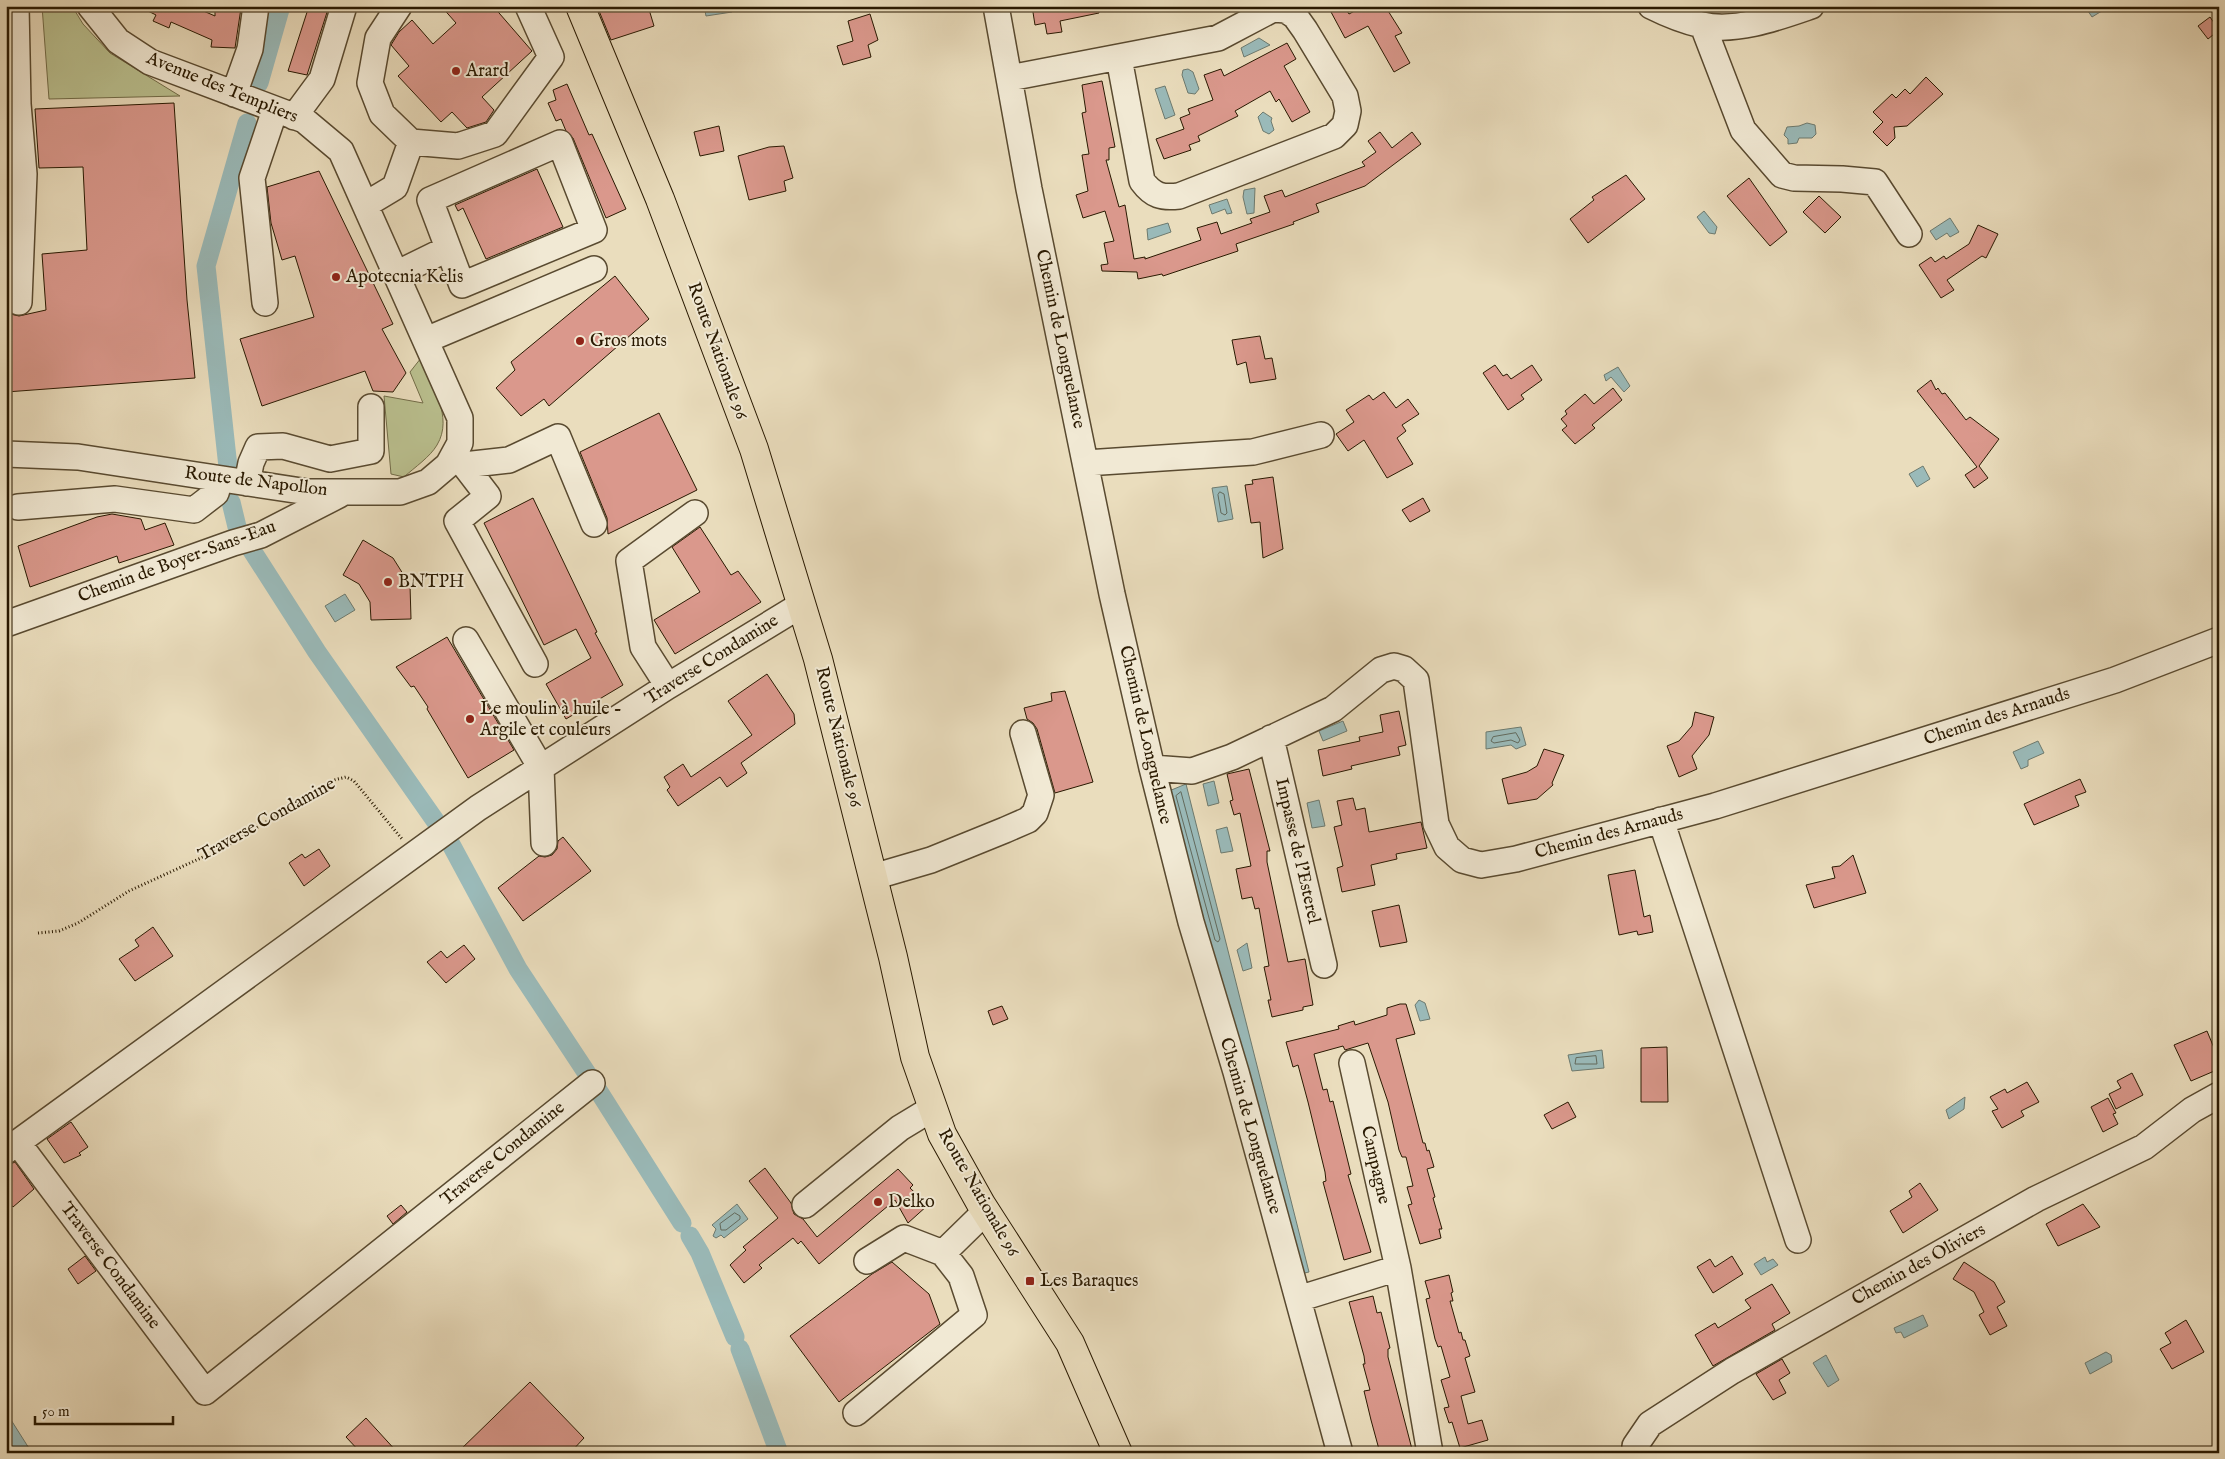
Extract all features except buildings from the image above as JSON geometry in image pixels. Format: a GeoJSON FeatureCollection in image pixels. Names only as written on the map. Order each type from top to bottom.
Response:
{"type":"FeatureCollection","features":[{"type":"Feature","properties":{"kind":"main road","name":"Route Nationale 96"},"geometry":{"type":"LineString","coordinates":[[580,6],[660,199],[754,449],[818,658],[873,877],[915,1057],[942,1134],[986,1211],[1070,1343],[1118,1453]]}},
{"type":"Feature","properties":{"kind":"street"},"geometry":{"type":"LineString","coordinates":[[16,6],[18,104],[24,174],[19,302]]}},
{"type":"Feature","properties":{"kind":"street","name":"Avenue des Templiers"},"geometry":{"type":"LineString","coordinates":[[90,6],[118,41],[150,62],[304,120],[341,151],[460,418]]}},
{"type":"Feature","properties":{"kind":"street"},"geometry":{"type":"LineString","coordinates":[[234,94],[250,49],[256,6]]}},
{"type":"Feature","properties":{"kind":"street"},"geometry":{"type":"LineString","coordinates":[[265,303],[252,178],[285,113],[322,79],[344,6]]}},
{"type":"Feature","properties":{"kind":"street"},"geometry":{"type":"LineString","coordinates":[[399,6],[378,38],[370,82],[382,114],[411,142],[458,146],[495,134],[550,57],[528,6]]}},
{"type":"Feature","properties":{"kind":"street","name":"Chemin de Longuelance"},"geometry":{"type":"LineString","coordinates":[[996,6],[1028,189],[1112,594],[1152,768],[1191,922],[1340,1453]]}},
{"type":"Feature","properties":{"kind":"street"},"geometry":{"type":"LineString","coordinates":[[1651,6],[1703,26],[1741,26],[1777,18],[1811,6]]}},
{"type":"Feature","properties":{"kind":"street"},"geometry":{"type":"LineString","coordinates":[[1009,78],[1218,38],[1273,9],[1286,10],[1295,16],[1344,96],[1348,111],[1345,125],[1334,136],[1179,196],[1164,198],[1151,192],[1142,182],[1120,58]]}},
{"type":"Feature","properties":{"kind":"street"},"geometry":{"type":"LineString","coordinates":[[1703,26],[1743,130],[1782,175],[1794,178],[1875,182],[1909,234]]}},
{"type":"Feature","properties":{"kind":"street"},"geometry":{"type":"LineString","coordinates":[[365,205],[395,187],[411,142]]}},
{"type":"Feature","properties":{"kind":"street"},"geometry":{"type":"LineString","coordinates":[[560,143],[594,230],[462,285],[447,250],[430,200],[560,143]]}},
{"type":"Feature","properties":{"kind":"street"},"geometry":{"type":"LineString","coordinates":[[396,274],[447,250]]}},
{"type":"Feature","properties":{"kind":"street"},"geometry":{"type":"LineString","coordinates":[[426,340],[594,269]]}},
{"type":"Feature","properties":{"kind":"street"},"geometry":{"type":"LineString","coordinates":[[247,483],[251,463],[258,447],[283,446],[330,459],[371,451],[371,407]]}},
{"type":"Feature","properties":{"kind":"street","name":"Route de Napollon"},"geometry":{"type":"LineString","coordinates":[[6,454],[78,457],[308,492],[400,492],[428,482],[448,465],[459,459],[460,418]]}},
{"type":"Feature","properties":{"kind":"street"},"geometry":{"type":"LineString","coordinates":[[1086,463],[1253,452],[1322,435]]}},
{"type":"Feature","properties":{"kind":"street"},"geometry":{"type":"LineString","coordinates":[[459,459],[509,460],[558,437],[594,524]]}},
{"type":"Feature","properties":{"kind":"street"},"geometry":{"type":"LineString","coordinates":[[459,459],[488,496],[457,521],[535,664]]}},
{"type":"Feature","properties":{"kind":"street"},"geometry":{"type":"LineString","coordinates":[[18,507],[115,498],[194,510],[216,493],[220,479]]}},
{"type":"Feature","properties":{"kind":"street","name":"Chemin de Boyer-Sans-Eau"},"geometry":{"type":"LineString","coordinates":[[6,624],[233,543],[261,535],[344,492]]}},
{"type":"Feature","properties":{"kind":"street"},"geometry":{"type":"LineString","coordinates":[[668,686],[643,647],[629,561],[695,513]]}},
{"type":"Feature","properties":{"kind":"street","name":"Traverse Condamine"},"geometry":{"type":"LineString","coordinates":[[592,1083],[205,1392],[12,1147],[478,808],[668,686],[801,605]]}},
{"type":"Feature","properties":{"kind":"street"},"geometry":{"type":"LineString","coordinates":[[466,640],[541,768],[544,843]]}},
{"type":"Feature","properties":{"kind":"street","name":"Chemin des Arnauds"},"geometry":{"type":"LineString","coordinates":[[1152,768],[1192,771],[1232,757],[1333,709],[1381,670],[1394,666],[1404,669],[1416,680],[1436,824],[1447,847],[1462,860],[1481,865],[1516,859],[1715,806],[2115,680],[2219,640]]}},
{"type":"Feature","properties":{"kind":"street"},"geometry":{"type":"LineString","coordinates":[[873,877],[931,860],[1028,820],[1035,813],[1041,795],[1023,733]]}},
{"type":"Feature","properties":{"kind":"street","name":"Impasse de l'Esterel"},"geometry":{"type":"LineString","coordinates":[[1271,738],[1324,965]]}},
{"type":"Feature","properties":{"kind":"street"},"geometry":{"type":"LineString","coordinates":[[1661,820],[1798,1240]]}},
{"type":"Feature","properties":{"kind":"street","name":"Campagne"},"geometry":{"type":"LineString","coordinates":[[1352,1063],[1398,1268],[1430,1453]]}},
{"type":"Feature","properties":{"kind":"street","name":"Chemin des Oliviers"},"geometry":{"type":"LineString","coordinates":[[1635,1453],[1635,1446],[1650,1424],[1732,1371],[2036,1199],[2144,1147],[2192,1110],[2219,1095]]}},
{"type":"Feature","properties":{"kind":"street"},"geometry":{"type":"LineString","coordinates":[[805,1205],[900,1128],[933,1108]]}},
{"type":"Feature","properties":{"kind":"street"},"geometry":{"type":"LineString","coordinates":[[944,1253],[986,1211]]}},
{"type":"Feature","properties":{"kind":"street"},"geometry":{"type":"LineString","coordinates":[[856,1413],[974,1315],[961,1276],[944,1253],[904,1238],[867,1261]]}},
{"type":"Feature","properties":{"kind":"street"},"geometry":{"type":"LineString","coordinates":[[1298,1299],[1398,1268]]}},
{"type":"Feature","properties":{"kind":"path","name":"Traverse Condamine"},"geometry":{"type":"LineString","coordinates":[[38,933],[59,931],[78,923],[129,891],[227,846],[334,780],[346,777],[354,781],[401,838],[411,846],[422,849]]}},
{"type":"Feature","properties":{"kind":"green space"},"geometry":{"type":"Polygon","coordinates":[[[42,6],[72,6],[83,24],[110,53],[180,96],[49,99],[42,6]]]}},
{"type":"Feature","properties":{"kind":"green space"},"geometry":{"type":"Polygon","coordinates":[[[421,358],[439,401],[443,423],[442,434],[430,454],[404,477],[391,474],[384,396],[423,403],[410,372],[421,358]]]}},
{"type":"Feature","properties":{"kind":"water"},"geometry":{"type":"Polygon","coordinates":[[[704,6],[731,6],[732,12],[706,16],[704,6]]]}},
{"type":"Feature","properties":{"kind":"water"},"geometry":{"type":"Polygon","coordinates":[[[2092,6],[2110,6],[2092,17],[2088,11],[2092,6]]]}},
{"type":"Feature","properties":{"kind":"water"},"geometry":{"type":"Polygon","coordinates":[[[1259,38],[1270,45],[1244,57],[1241,48],[1259,38]]]}},
{"type":"Feature","properties":{"kind":"water"},"geometry":{"type":"Polygon","coordinates":[[[1188,69],[1193,72],[1199,89],[1195,94],[1188,93],[1182,75],[1183,70],[1188,69]]]}},
{"type":"Feature","properties":{"kind":"water"},"geometry":{"type":"Polygon","coordinates":[[[1165,86],[1175,115],[1165,119],[1155,89],[1165,86]]]}},
{"type":"Feature","properties":{"kind":"water"},"geometry":{"type":"Polygon","coordinates":[[[1263,112],[1272,118],[1274,130],[1269,134],[1263,131],[1258,117],[1263,112]]]}},
{"type":"Feature","properties":{"kind":"water"},"geometry":{"type":"Polygon","coordinates":[[[1807,123],[1815,125],[1816,134],[1812,138],[1799,138],[1797,143],[1788,144],[1788,139],[1784,135],[1787,127],[1807,123]]]}},
{"type":"Feature","properties":{"kind":"water"},"geometry":{"type":"Polygon","coordinates":[[[1255,188],[1254,213],[1247,214],[1243,197],[1244,190],[1255,188]]]}},
{"type":"Feature","properties":{"kind":"water"},"geometry":{"type":"Polygon","coordinates":[[[1227,199],[1232,213],[1227,214],[1225,209],[1212,214],[1209,205],[1227,199]]]}},
{"type":"Feature","properties":{"kind":"water"},"geometry":{"type":"Polygon","coordinates":[[[1704,211],[1717,227],[1715,234],[1709,233],[1697,217],[1704,211]]]}},
{"type":"Feature","properties":{"kind":"water"},"geometry":{"type":"Polygon","coordinates":[[[1950,218],[1959,232],[1950,237],[1947,233],[1936,240],[1930,231],[1950,218]]]}},
{"type":"Feature","properties":{"kind":"water"},"geometry":{"type":"Polygon","coordinates":[[[1168,223],[1171,232],[1148,240],[1147,229],[1168,223]]]}},
{"type":"Feature","properties":{"kind":"water"},"geometry":{"type":"Polygon","coordinates":[[[1618,367],[1630,386],[1624,392],[1611,377],[1606,381],[1604,375],[1618,367]]]}},
{"type":"Feature","properties":{"kind":"water"},"geometry":{"type":"Polygon","coordinates":[[[1923,466],[1930,479],[1917,487],[1909,474],[1923,466]]]}},
{"type":"Feature","properties":{"kind":"water"},"geometry":{"type":"Polygon","coordinates":[[[1227,486],[1233,519],[1218,522],[1212,488],[1227,486]]]}},
{"type":"Feature","properties":{"kind":"water"},"geometry":{"type":"Polygon","coordinates":[[[345,594],[355,610],[335,622],[325,606],[345,594]]]}},
{"type":"Feature","properties":{"kind":"water"},"geometry":{"type":"Polygon","coordinates":[[[1343,721],[1347,731],[1323,741],[1319,731],[1343,721]]]}},
{"type":"Feature","properties":{"kind":"water"},"geometry":{"type":"Polygon","coordinates":[[[1521,727],[1526,745],[1516,749],[1511,745],[1486,749],[1486,732],[1521,727]]]}},
{"type":"Feature","properties":{"kind":"water"},"geometry":{"type":"Polygon","coordinates":[[[2038,741],[2044,753],[2028,760],[2028,766],[2021,769],[2013,752],[2038,741]]]}},
{"type":"Feature","properties":{"kind":"water"},"geometry":{"type":"Polygon","coordinates":[[[1214,781],[1219,803],[1208,806],[1203,784],[1214,781]]]}},
{"type":"Feature","properties":{"kind":"water"},"geometry":{"type":"Polygon","coordinates":[[[1186,784],[1309,1272],[1300,1274],[1169,791],[1186,784]]]}},
{"type":"Feature","properties":{"kind":"water"},"geometry":{"type":"Polygon","coordinates":[[[1319,800],[1325,826],[1312,828],[1307,803],[1319,800]]]}},
{"type":"Feature","properties":{"kind":"water"},"geometry":{"type":"Polygon","coordinates":[[[1227,827],[1233,851],[1221,853],[1216,830],[1227,827]]]}},
{"type":"Feature","properties":{"kind":"water"},"geometry":{"type":"Polygon","coordinates":[[[1247,943],[1252,968],[1243,971],[1237,950],[1247,943]]]}},
{"type":"Feature","properties":{"kind":"water"},"geometry":{"type":"Polygon","coordinates":[[[1419,1000],[1425,1003],[1430,1019],[1420,1021],[1415,1005],[1419,1000]]]}},
{"type":"Feature","properties":{"kind":"water"},"geometry":{"type":"Polygon","coordinates":[[[1602,1050],[1604,1068],[1572,1071],[1568,1055],[1602,1050]]]}},
{"type":"Feature","properties":{"kind":"water"},"geometry":{"type":"Polygon","coordinates":[[[1965,1097],[1964,1109],[1949,1119],[1946,1110],[1965,1097]]]}},
{"type":"Feature","properties":{"kind":"water"},"geometry":{"type":"Polygon","coordinates":[[[737,1204],[748,1219],[724,1238],[721,1235],[716,1238],[713,1236],[716,1229],[712,1225],[737,1204]]]}},
{"type":"Feature","properties":{"kind":"water"},"geometry":{"type":"Polygon","coordinates":[[[1765,1257],[1767,1262],[1773,1259],[1778,1265],[1761,1275],[1754,1264],[1765,1257]]]}},
{"type":"Feature","properties":{"kind":"water"},"geometry":{"type":"Polygon","coordinates":[[[1923,1315],[1928,1326],[1904,1338],[1901,1332],[1896,1333],[1894,1328],[1923,1315]]]}},
{"type":"Feature","properties":{"kind":"water"},"geometry":{"type":"Polygon","coordinates":[[[2106,1352],[2111,1355],[2112,1362],[2090,1374],[2085,1363],[2106,1352]]]}},
{"type":"Feature","properties":{"kind":"water"},"geometry":{"type":"Polygon","coordinates":[[[1826,1355],[1839,1380],[1828,1387],[1813,1363],[1826,1355]]]}},
{"type":"Feature","properties":{"kind":"water"},"geometry":{"type":"Polygon","coordinates":[[[6,1412],[32,1453],[7,1453],[6,1412]]]}},
{"type":"Feature","properties":{"kind":"waterway"},"geometry":{"type":"LineString","coordinates":[[259,83],[281,6]]}},
{"type":"Feature","properties":{"kind":"waterway"},"geometry":{"type":"LineString","coordinates":[[228,467],[206,266],[247,123]]}},
{"type":"Feature","properties":{"kind":"waterway"},"geometry":{"type":"LineString","coordinates":[[231,502],[238,531]]}},
{"type":"Feature","properties":{"kind":"waterway"},"geometry":{"type":"LineString","coordinates":[[251,549],[317,652],[441,829]]}},
{"type":"Feature","properties":{"kind":"waterway"},"geometry":{"type":"LineString","coordinates":[[447,837],[518,969],[590,1078]]}},
{"type":"Feature","properties":{"kind":"waterway"},"geometry":{"type":"LineString","coordinates":[[596,1087],[682,1223]]}},
{"type":"Feature","properties":{"kind":"waterway"},"geometry":{"type":"LineString","coordinates":[[690,1236],[700,1253],[735,1337]]}},
{"type":"Feature","properties":{"kind":"waterway"},"geometry":{"type":"LineString","coordinates":[[740,1349],[779,1453]]}},
{"type":"Feature","properties":{"kind":"place","name":"Arard"},"geometry":{"type":"Point","coordinates":[456,71]}},
{"type":"Feature","properties":{"kind":"place","name":"Apotecnia Kelis"},"geometry":{"type":"Point","coordinates":[336,277]}},
{"type":"Feature","properties":{"kind":"place","name":"Gros mots"},"geometry":{"type":"Point","coordinates":[580,341]}},
{"type":"Feature","properties":{"kind":"place","name":"BNTPH"},"geometry":{"type":"Point","coordinates":[388,582]}},
{"type":"Feature","properties":{"kind":"place","name":"Le moulin à huile - Argile et couleurs"},"geometry":{"type":"Point","coordinates":[470,719]}},
{"type":"Feature","properties":{"kind":"place","name":"Delko"},"geometry":{"type":"Point","coordinates":[878,1202]}},
{"type":"Feature","properties":{"kind":"place","name":"Les Baraques"},"geometry":{"type":"Point","coordinates":[1030,1281]}}]}
